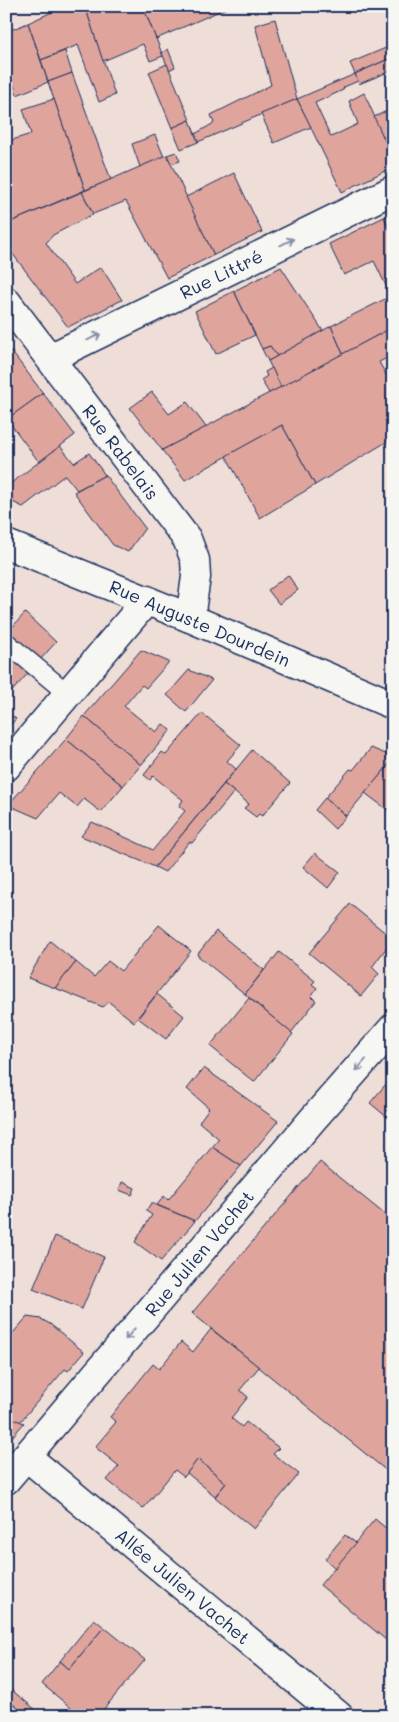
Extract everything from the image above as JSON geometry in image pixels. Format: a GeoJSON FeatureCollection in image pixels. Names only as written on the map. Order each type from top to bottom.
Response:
{"type":"FeatureCollection","features":[{"type":"Feature","properties":{"kind":"street","name":"Rue Littré"},"geometry":{"type":"LineString","coordinates":[[50,358],[393,190]]}},
{"type":"Feature","properties":{"kind":"street","name":"Rue Rabelais"},"geometry":{"type":"LineString","coordinates":[[6,301],[187,539],[196,560],[196,577],[190,618]]}},
{"type":"Feature","properties":{"kind":"street","name":"Rue Auguste Dourdein"},"geometry":{"type":"LineString","coordinates":[[6,544],[147,600],[393,705]]}},
{"type":"Feature","properties":{"kind":"street"},"geometry":{"type":"LineString","coordinates":[[6,767],[147,600]]}},
{"type":"Feature","properties":{"kind":"street","name":"Rue Julien Vachet"},"geometry":{"type":"LineString","coordinates":[[6,1480],[313,1119],[393,1028]]}},
{"type":"Feature","properties":{"kind":"street","name":"Allée Julien Vachet"},"geometry":{"type":"LineString","coordinates":[[26,1456],[339,1716]]}},
{"type":"Feature","properties":{"kind":"lane"},"geometry":{"type":"LineString","coordinates":[[6,642],[68,694]]}},
{"type":"Feature","properties":{"kind":"building"},"geometry":{"type":"Polygon","coordinates":[[[65,6],[85,6],[115,95],[99,102],[78,45],[41,60],[28,23],[65,6]]]}},
{"type":"Feature","properties":{"kind":"building"},"geometry":{"type":"Polygon","coordinates":[[[85,6],[143,6],[163,56],[150,61],[143,44],[103,61],[85,6]]]}},
{"type":"Feature","properties":{"kind":"building"},"geometry":{"type":"Polygon","coordinates":[[[143,6],[231,6],[156,39],[143,6]]]}},
{"type":"Feature","properties":{"kind":"building"},"geometry":{"type":"Polygon","coordinates":[[[275,19],[297,99],[198,142],[195,134],[214,123],[211,115],[271,85],[255,25],[275,19]]]}},
{"type":"Feature","properties":{"kind":"building"},"geometry":{"type":"Polygon","coordinates":[[[28,23],[48,82],[17,95],[6,61],[6,32],[28,23]]]}},
{"type":"Feature","properties":{"kind":"building"},"geometry":{"type":"Polygon","coordinates":[[[393,45],[393,57],[355,74],[350,63],[393,45]]]}},
{"type":"Feature","properties":{"kind":"building"},"geometry":{"type":"Polygon","coordinates":[[[168,49],[175,67],[169,70],[162,53],[168,49]]]}},
{"type":"Feature","properties":{"kind":"building"},"geometry":{"type":"Polygon","coordinates":[[[65,51],[72,73],[48,82],[41,60],[65,51]]]}},
{"type":"Feature","properties":{"kind":"building"},"geometry":{"type":"Polygon","coordinates":[[[393,57],[393,70],[359,84],[355,74],[393,57]]]}},
{"type":"Feature","properties":{"kind":"building"},"geometry":{"type":"Polygon","coordinates":[[[167,64],[190,120],[172,128],[149,72],[167,64]]]}},
{"type":"Feature","properties":{"kind":"building"},"geometry":{"type":"Polygon","coordinates":[[[72,73],[111,180],[85,190],[48,82],[72,73]]]}},
{"type":"Feature","properties":{"kind":"building"},"geometry":{"type":"Polygon","coordinates":[[[355,74],[358,81],[315,103],[331,137],[358,124],[349,101],[364,93],[393,158],[393,167],[342,192],[297,99],[355,74]]]}},
{"type":"Feature","properties":{"kind":"building"},"geometry":{"type":"Polygon","coordinates":[[[54,99],[85,190],[6,224],[6,178],[8,177],[6,171],[6,142],[31,134],[23,109],[54,99]]]}},
{"type":"Feature","properties":{"kind":"building"},"geometry":{"type":"Polygon","coordinates":[[[297,99],[311,127],[274,143],[261,114],[297,99]]]}},
{"type":"Feature","properties":{"kind":"building"},"geometry":{"type":"Polygon","coordinates":[[[393,108],[393,158],[374,117],[393,108]]]}},
{"type":"Feature","properties":{"kind":"building"},"geometry":{"type":"Polygon","coordinates":[[[190,120],[198,142],[181,149],[172,128],[190,120]]]}},
{"type":"Feature","properties":{"kind":"building"},"geometry":{"type":"Polygon","coordinates":[[[155,135],[164,157],[140,167],[132,144],[155,135]]]}},
{"type":"Feature","properties":{"kind":"building"},"geometry":{"type":"Polygon","coordinates":[[[176,152],[180,161],[171,164],[167,155],[176,152]]]}},
{"type":"Feature","properties":{"kind":"building"},"geometry":{"type":"Polygon","coordinates":[[[167,155],[214,255],[167,278],[126,201],[93,214],[82,192],[167,155]]]}},
{"type":"Feature","properties":{"kind":"building"},"geometry":{"type":"Polygon","coordinates":[[[234,173],[262,232],[214,255],[186,197],[234,173]]]}},
{"type":"Feature","properties":{"kind":"building"},"geometry":{"type":"Polygon","coordinates":[[[82,192],[93,214],[53,235],[46,243],[75,284],[101,267],[122,300],[68,327],[6,245],[6,224],[82,192]]]}},
{"type":"Feature","properties":{"kind":"building"},"geometry":{"type":"Polygon","coordinates":[[[393,213],[393,238],[384,217],[393,213]]]}},
{"type":"Feature","properties":{"kind":"building"},"geometry":{"type":"Polygon","coordinates":[[[384,217],[393,238],[393,300],[374,261],[344,275],[329,244],[384,217]]]}},
{"type":"Feature","properties":{"kind":"building"},"geometry":{"type":"Polygon","coordinates":[[[281,267],[323,331],[277,356],[270,346],[262,349],[234,291],[281,267]]]}},
{"type":"Feature","properties":{"kind":"building"},"geometry":{"type":"Polygon","coordinates":[[[234,291],[255,335],[216,354],[195,311],[234,291]]]}},
{"type":"Feature","properties":{"kind":"building"},"geometry":{"type":"Polygon","coordinates":[[[391,296],[393,300],[393,327],[343,354],[331,326],[391,296]]]}},
{"type":"Feature","properties":{"kind":"building"},"geometry":{"type":"Polygon","coordinates":[[[331,326],[343,354],[281,387],[268,361],[331,326]]]}},
{"type":"Feature","properties":{"kind":"building"},"geometry":{"type":"Polygon","coordinates":[[[393,327],[393,355],[379,362],[393,387],[393,438],[315,485],[282,425],[185,480],[162,450],[393,327]]]}},
{"type":"Feature","properties":{"kind":"building"},"geometry":{"type":"Polygon","coordinates":[[[270,346],[277,356],[268,361],[262,349],[270,346]]]}},
{"type":"Feature","properties":{"kind":"building"},"geometry":{"type":"Polygon","coordinates":[[[11,351],[43,393],[6,420],[6,355],[11,351]]]}},
{"type":"Feature","properties":{"kind":"building"},"geometry":{"type":"Polygon","coordinates":[[[272,368],[281,387],[269,393],[261,380],[267,376],[265,372],[272,368]]]}},
{"type":"Feature","properties":{"kind":"building"},"geometry":{"type":"Polygon","coordinates":[[[152,392],[169,414],[187,402],[206,427],[162,450],[130,408],[152,392]]]}},
{"type":"Feature","properties":{"kind":"building"},"geometry":{"type":"Polygon","coordinates":[[[43,393],[75,435],[39,462],[7,419],[43,393]]]}},
{"type":"Feature","properties":{"kind":"building"},"geometry":{"type":"Polygon","coordinates":[[[282,425],[315,485],[260,518],[226,456],[282,425]]]}},
{"type":"Feature","properties":{"kind":"building"},"geometry":{"type":"Polygon","coordinates":[[[60,446],[74,463],[89,453],[105,475],[77,490],[65,475],[23,507],[6,499],[6,487],[60,446]]]}},
{"type":"Feature","properties":{"kind":"building"},"geometry":{"type":"Polygon","coordinates":[[[105,475],[145,528],[128,552],[113,545],[74,492],[105,475]]]}},
{"type":"Feature","properties":{"kind":"building"},"geometry":{"type":"Polygon","coordinates":[[[288,575],[298,590],[279,604],[268,590],[288,575]]]}},
{"type":"Feature","properties":{"kind":"building"},"geometry":{"type":"Polygon","coordinates":[[[25,613],[56,642],[6,698],[6,634],[25,613]]]}},
{"type":"Feature","properties":{"kind":"building"},"geometry":{"type":"Polygon","coordinates":[[[141,650],[169,662],[146,688],[142,685],[124,706],[156,732],[163,724],[171,730],[141,765],[84,716],[141,650]]]}},
{"type":"Feature","properties":{"kind":"building"},"geometry":{"type":"Polygon","coordinates":[[[189,670],[212,680],[186,712],[167,695],[189,670]]]}},
{"type":"Feature","properties":{"kind":"building"},"geometry":{"type":"Polygon","coordinates":[[[6,711],[16,719],[6,730],[6,711]]]}},
{"type":"Feature","properties":{"kind":"building"},"geometry":{"type":"Polygon","coordinates":[[[202,713],[241,745],[227,761],[236,769],[155,867],[81,836],[92,822],[153,850],[185,811],[179,806],[183,800],[153,776],[150,780],[144,775],[162,752],[166,755],[202,713]]]}},
{"type":"Feature","properties":{"kind":"building"},"geometry":{"type":"Polygon","coordinates":[[[84,716],[141,765],[123,786],[66,739],[84,716]]]}},
{"type":"Feature","properties":{"kind":"building"},"geometry":{"type":"Polygon","coordinates":[[[66,739],[123,786],[101,812],[84,799],[77,807],[59,793],[38,818],[8,805],[66,739]]]}},
{"type":"Feature","properties":{"kind":"building"},"geometry":{"type":"Polygon","coordinates":[[[371,748],[393,757],[393,760],[346,816],[325,798],[350,769],[353,770],[371,748]]]}},
{"type":"Feature","properties":{"kind":"building"},"geometry":{"type":"Polygon","coordinates":[[[252,750],[290,783],[262,816],[259,814],[256,817],[244,808],[249,804],[224,784],[252,750]]]}},
{"type":"Feature","properties":{"kind":"building"},"geometry":{"type":"Polygon","coordinates":[[[393,760],[393,814],[365,793],[393,760]]]}},
{"type":"Feature","properties":{"kind":"building"},"geometry":{"type":"Polygon","coordinates":[[[224,784],[234,792],[192,843],[189,842],[165,872],[155,867],[224,784]]]}},
{"type":"Feature","properties":{"kind":"building"},"geometry":{"type":"Polygon","coordinates":[[[325,798],[346,816],[335,829],[315,810],[325,798]]]}},
{"type":"Feature","properties":{"kind":"building"},"geometry":{"type":"Polygon","coordinates":[[[315,853],[340,872],[328,888],[303,867],[315,853]]]}},
{"type":"Feature","properties":{"kind":"building"},"geometry":{"type":"Polygon","coordinates":[[[350,904],[393,939],[372,967],[379,974],[361,996],[309,953],[350,904]]]}},
{"type":"Feature","properties":{"kind":"building"},"geometry":{"type":"Polygon","coordinates":[[[159,925],[191,951],[134,1022],[109,1002],[103,1007],[55,988],[76,962],[94,977],[108,961],[121,971],[159,925]]]}},
{"type":"Feature","properties":{"kind":"building"},"geometry":{"type":"Polygon","coordinates":[[[216,931],[264,970],[245,994],[197,955],[216,931]]]}},
{"type":"Feature","properties":{"kind":"building"},"geometry":{"type":"Polygon","coordinates":[[[50,941],[76,962],[55,988],[28,978],[50,941]]]}},
{"type":"Feature","properties":{"kind":"building"},"geometry":{"type":"Polygon","coordinates":[[[279,952],[315,981],[312,984],[317,988],[311,996],[316,1001],[291,1033],[245,994],[279,952]]]}},
{"type":"Feature","properties":{"kind":"building"},"geometry":{"type":"Polygon","coordinates":[[[157,994],[184,1016],[166,1039],[138,1018],[157,994]]]}},
{"type":"Feature","properties":{"kind":"building"},"geometry":{"type":"Polygon","coordinates":[[[249,998],[293,1034],[254,1082],[210,1046],[249,998]]]}},
{"type":"Feature","properties":{"kind":"building"},"geometry":{"type":"Polygon","coordinates":[[[204,1068],[278,1121],[241,1166],[212,1147],[219,1139],[199,1122],[209,1108],[187,1089],[204,1068]]]}},
{"type":"Feature","properties":{"kind":"building"},"geometry":{"type":"Polygon","coordinates":[[[391,1078],[393,1079],[393,1122],[370,1103],[391,1078]]]}},
{"type":"Feature","properties":{"kind":"building"},"geometry":{"type":"Polygon","coordinates":[[[212,1147],[241,1166],[195,1221],[157,1205],[164,1196],[168,1200],[212,1147]]]}},
{"type":"Feature","properties":{"kind":"building"},"geometry":{"type":"Polygon","coordinates":[[[320,1162],[393,1221],[393,1476],[192,1313],[320,1162]]]}},
{"type":"Feature","properties":{"kind":"building"},"geometry":{"type":"Polygon","coordinates":[[[122,1182],[135,1188],[132,1195],[119,1190],[122,1182]]]}},
{"type":"Feature","properties":{"kind":"building"},"geometry":{"type":"Polygon","coordinates":[[[151,1203],[195,1221],[161,1261],[135,1242],[152,1215],[146,1211],[151,1203]]]}},
{"type":"Feature","properties":{"kind":"building"},"geometry":{"type":"Polygon","coordinates":[[[55,1236],[104,1257],[82,1309],[33,1289],[55,1236]]]}},
{"type":"Feature","properties":{"kind":"building"},"geometry":{"type":"Polygon","coordinates":[[[27,1317],[41,1319],[50,1324],[84,1352],[68,1371],[65,1369],[20,1422],[6,1416],[6,1341],[27,1317]]]}},
{"type":"Feature","properties":{"kind":"building"},"geometry":{"type":"Polygon","coordinates":[[[211,1329],[259,1367],[240,1390],[248,1397],[231,1418],[242,1427],[246,1422],[279,1448],[273,1454],[299,1474],[254,1529],[215,1497],[226,1483],[198,1459],[184,1477],[175,1470],[143,1509],[107,1480],[119,1466],[95,1447],[116,1422],[110,1417],[153,1364],[159,1369],[181,1342],[193,1352],[211,1329]]]}},
{"type":"Feature","properties":{"kind":"building"},"geometry":{"type":"Polygon","coordinates":[[[6,1416],[24,1423],[6,1444],[6,1416]]]}},
{"type":"Feature","properties":{"kind":"building"},"geometry":{"type":"Polygon","coordinates":[[[198,1459],[226,1483],[215,1496],[187,1473],[198,1459]]]}},
{"type":"Feature","properties":{"kind":"building"},"geometry":{"type":"Polygon","coordinates":[[[375,1519],[393,1534],[393,1631],[386,1640],[320,1585],[375,1519]]]}},
{"type":"Feature","properties":{"kind":"building"},"geometry":{"type":"Polygon","coordinates":[[[345,1535],[356,1543],[335,1568],[325,1559],[345,1535]]]}},
{"type":"Feature","properties":{"kind":"building"},"geometry":{"type":"Polygon","coordinates":[[[94,1619],[104,1627],[69,1669],[60,1661],[94,1619]]]}},
{"type":"Feature","properties":{"kind":"building"},"geometry":{"type":"Polygon","coordinates":[[[104,1627],[145,1660],[98,1716],[81,1716],[42,1684],[60,1661],[69,1669],[104,1627]]]}},
{"type":"Feature","properties":{"kind":"building"},"geometry":{"type":"Polygon","coordinates":[[[9,1688],[36,1710],[31,1716],[27,1716],[6,1698],[6,1691],[9,1688]]]}}]}
